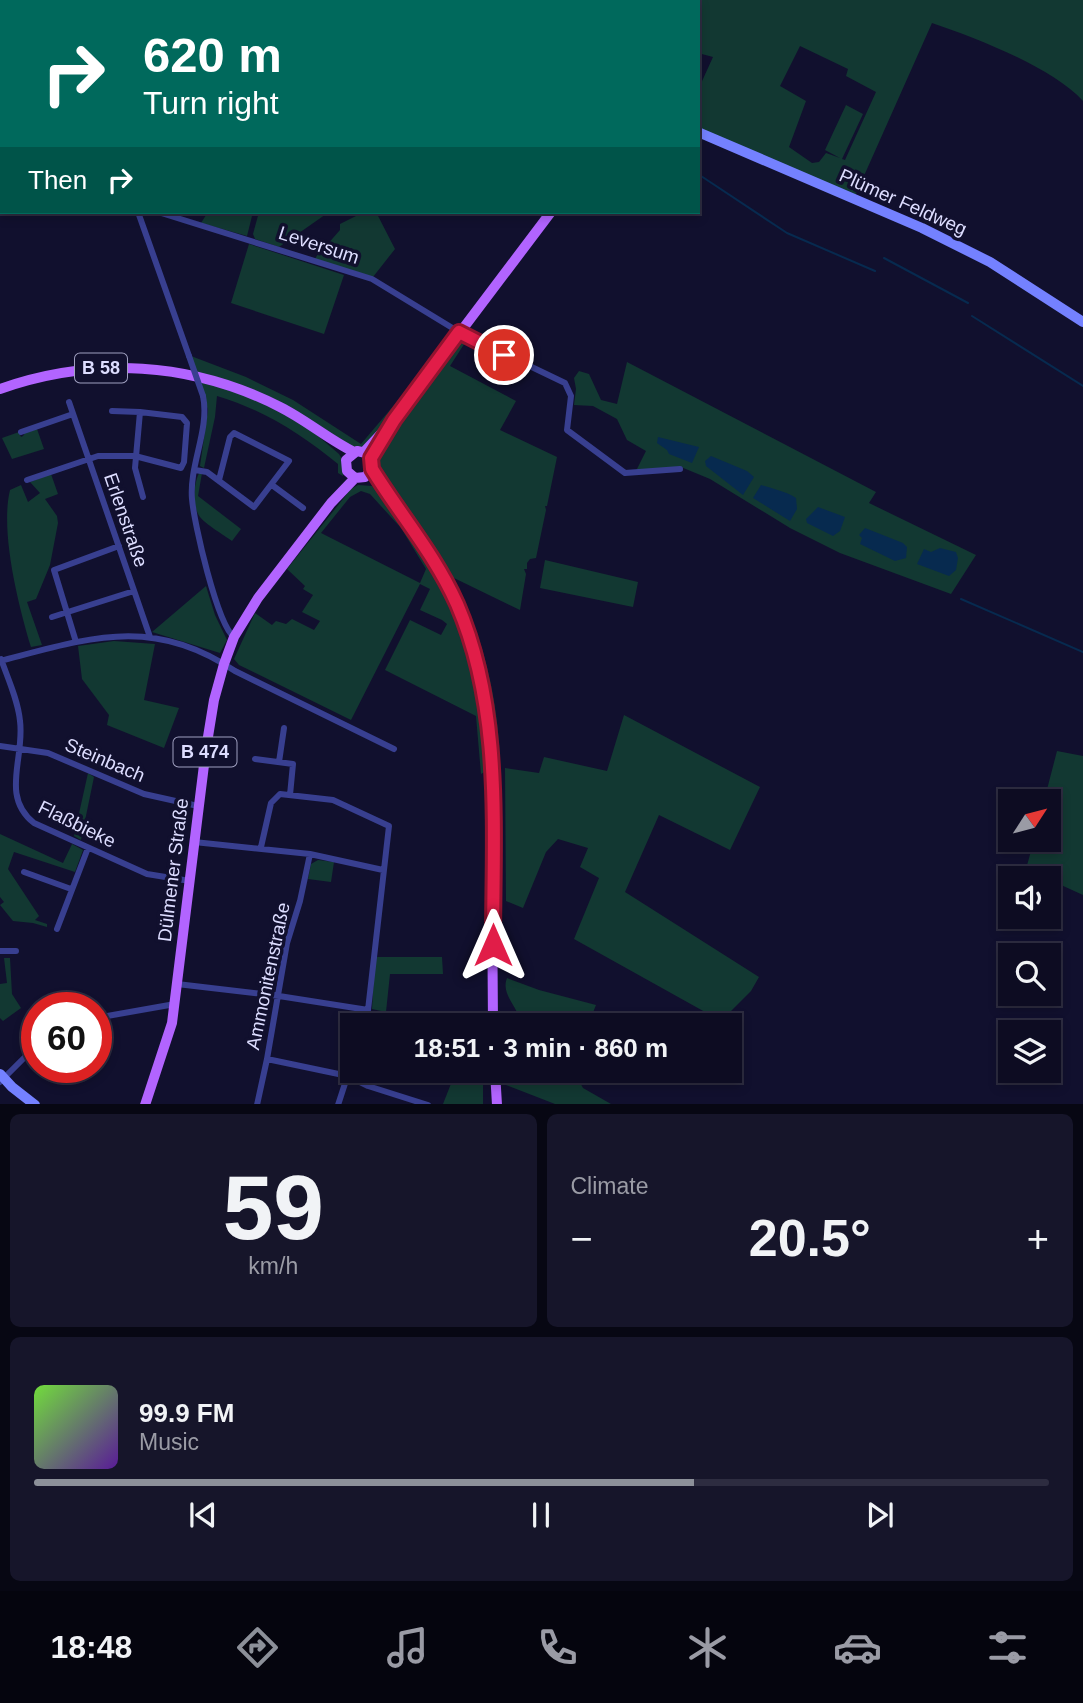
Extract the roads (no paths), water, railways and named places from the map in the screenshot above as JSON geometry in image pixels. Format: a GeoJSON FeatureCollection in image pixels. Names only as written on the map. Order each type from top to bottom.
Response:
{"type":"FeatureCollection","features":[{"type":"Feature","properties":{"kind":"main road","name":"B 474"},"geometry":{"type":"LineString","coordinates":[[359,465],[549,214]]}},
{"type":"Feature","properties":{"kind":"main road","name":"B 58"},"geometry":{"type":"LineString","coordinates":[[0,389],[75,370],[120,367],[155,369],[203,377],[268,401],[314,427],[359,465],[398,505],[426,546],[457,605],[479,672],[486,709],[491,751],[493,1013]]}},
{"type":"Feature","properties":{"kind":"main road","name":"Dülmener Straße"},"geometry":{"type":"LineString","coordinates":[[145,1104],[172,1023],[172,1004],[177,985],[198,806],[211,717],[224,664],[234,637],[258,598],[359,465]]}},
{"type":"Feature","properties":{"kind":"main road"},"geometry":{"type":"LineString","coordinates":[[496,1083],[497,1104]]}},
{"type":"Feature","properties":{"kind":"street","name":"Plümer Feldweg"},"geometry":{"type":"LineString","coordinates":[[700,133],[957,245],[990,262],[1083,323]]}},
{"type":"Feature","properties":{"kind":"street"},"geometry":{"type":"LineString","coordinates":[[141,214],[203,396],[204,414],[192,497],[222,621],[234,637]]}},
{"type":"Feature","properties":{"kind":"street","name":"Leversum"},"geometry":{"type":"LineString","coordinates":[[164,214],[372,279],[459,332],[565,383],[571,396],[566,430],[625,473],[680,469]]}},
{"type":"Feature","properties":{"kind":"street","name":"Erlenstraße"},"geometry":{"type":"LineString","coordinates":[[69,402],[150,637]]}},
{"type":"Feature","properties":{"kind":"street"},"geometry":{"type":"LineString","coordinates":[[27,480],[99,456],[135,456],[181,468],[184,462],[186,419],[112,411]]}},
{"type":"Feature","properties":{"kind":"street"},"geometry":{"type":"LineString","coordinates":[[140,412],[135,468],[143,497]]}},
{"type":"Feature","properties":{"kind":"street"},"geometry":{"type":"LineString","coordinates":[[21,432],[73,414]]}},
{"type":"Feature","properties":{"kind":"street"},"geometry":{"type":"LineString","coordinates":[[195,470],[207,472],[254,507],[289,461],[233,433],[219,480]]}},
{"type":"Feature","properties":{"kind":"street"},"geometry":{"type":"LineString","coordinates":[[272,485],[303,508]]}},
{"type":"Feature","properties":{"kind":"street"},"geometry":{"type":"LineString","coordinates":[[76,642],[54,570],[119,546]]}},
{"type":"Feature","properties":{"kind":"street"},"geometry":{"type":"LineString","coordinates":[[52,617],[134,591]]}},
{"type":"Feature","properties":{"kind":"street"},"geometry":{"type":"LineString","coordinates":[[0,659],[76,642],[123,635],[150,637],[213,657],[235,671],[394,749]]}},
{"type":"Feature","properties":{"kind":"street","name":"Flaßbieke"},"geometry":{"type":"LineString","coordinates":[[0,659],[20,720],[13,791],[22,812],[34,823],[147,874],[190,881]]}},
{"type":"Feature","properties":{"kind":"street"},"geometry":{"type":"LineString","coordinates":[[279,762],[284,728]]}},
{"type":"Feature","properties":{"kind":"street","name":"Steinbach"},"geometry":{"type":"LineString","coordinates":[[0,746],[40,751],[66,759],[156,798],[198,806]]}},
{"type":"Feature","properties":{"kind":"street"},"geometry":{"type":"LineString","coordinates":[[255,759],[293,764],[290,795]]}},
{"type":"Feature","properties":{"kind":"street"},"geometry":{"type":"LineString","coordinates":[[261,847],[272,800],[280,794],[333,800],[389,825],[367,1013]]}},
{"type":"Feature","properties":{"kind":"street"},"geometry":{"type":"LineString","coordinates":[[194,842],[310,854],[383,870]]}},
{"type":"Feature","properties":{"kind":"street"},"geometry":{"type":"LineString","coordinates":[[57,929],[88,848]]}},
{"type":"Feature","properties":{"kind":"street","name":"Ammonitenstraße"},"geometry":{"type":"LineString","coordinates":[[257,1104],[287,943],[310,854]]}},
{"type":"Feature","properties":{"kind":"street"},"geometry":{"type":"LineString","coordinates":[[24,872],[71,889]]}},
{"type":"Feature","properties":{"kind":"street"},"geometry":{"type":"LineString","coordinates":[[0,951],[16,951]]}},
{"type":"Feature","properties":{"kind":"street"},"geometry":{"type":"LineString","coordinates":[[177,985],[279,996],[368,1010]]}},
{"type":"Feature","properties":{"kind":"street"},"geometry":{"type":"LineString","coordinates":[[112,1015],[172,1004]]}},
{"type":"Feature","properties":{"kind":"street"},"geometry":{"type":"LineString","coordinates":[[267,1059],[340,1074]]}},
{"type":"Feature","properties":{"kind":"street"},"geometry":{"type":"LineString","coordinates":[[21,1060],[1,1078],[35,1104]]}},
{"type":"Feature","properties":{"kind":"street"},"geometry":{"type":"LineString","coordinates":[[338,1104],[346,1083]]}},
{"type":"Feature","properties":{"kind":"street"},"geometry":{"type":"LineString","coordinates":[[362,1083],[428,1104]]}},
{"type":"Feature","properties":{"kind":"water"},"geometry":{"type":"Polygon","coordinates":[[[658,437],[699,447],[692,463],[669,454],[657,443],[658,437]]]}},
{"type":"Feature","properties":{"kind":"water"},"geometry":{"type":"Polygon","coordinates":[[[711,456],[747,471],[754,477],[743,495],[706,466],[705,461],[711,456]]]}},
{"type":"Feature","properties":{"kind":"water"},"geometry":{"type":"Polygon","coordinates":[[[761,485],[796,498],[797,509],[790,521],[753,498],[761,485]]]}},
{"type":"Feature","properties":{"kind":"water"},"geometry":{"type":"Polygon","coordinates":[[[818,507],[845,517],[840,531],[833,536],[807,523],[806,519],[818,507]]]}},
{"type":"Feature","properties":{"kind":"water"},"geometry":{"type":"Polygon","coordinates":[[[865,528],[903,543],[907,547],[906,558],[895,561],[860,544],[862,538],[859,535],[865,528]]]}},
{"type":"Feature","properties":{"kind":"water"},"geometry":{"type":"Polygon","coordinates":[[[940,548],[956,552],[958,558],[956,570],[949,576],[917,564],[924,549],[931,552],[940,548]]]}},
{"type":"Feature","properties":{"kind":"waterway"},"geometry":{"type":"LineString","coordinates":[[700,175],[787,233],[875,271]]}},
{"type":"Feature","properties":{"kind":"waterway"},"geometry":{"type":"LineString","coordinates":[[884,258],[968,303]]}},
{"type":"Feature","properties":{"kind":"waterway"},"geometry":{"type":"LineString","coordinates":[[972,316],[1083,386]]}},
{"type":"Feature","properties":{"kind":"waterway"},"geometry":{"type":"LineString","coordinates":[[961,599],[1083,652]]}}]}
